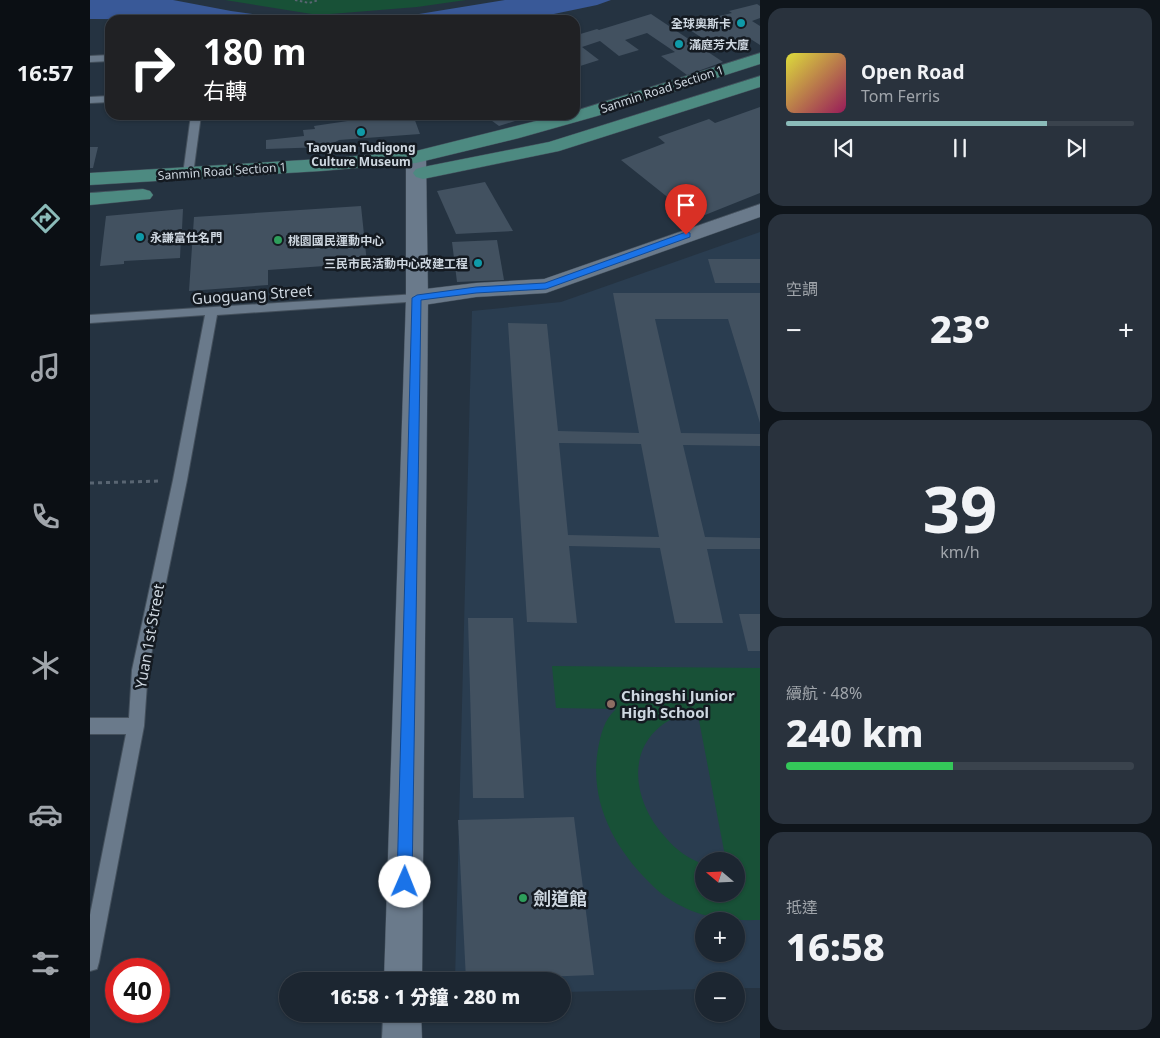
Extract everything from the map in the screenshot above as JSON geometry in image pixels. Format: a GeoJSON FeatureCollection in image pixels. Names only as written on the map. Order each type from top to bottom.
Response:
{"type":"FeatureCollection","features":[{"type":"Feature","properties":{"kind":"main road","name":"Sanmin Road Section 1"},"geometry":{"type":"LineString","coordinates":[[580,115],[760,58]]}},
{"type":"Feature","properties":{"kind":"main road"},"geometry":{"type":"LineString","coordinates":[[736,66],[758,82]]}},
{"type":"Feature","properties":{"kind":"main road","name":"Sanmin Road Section 1"},"geometry":{"type":"LineString","coordinates":[[90,198],[169,193],[417,166],[552,147],[758,82]]}},
{"type":"Feature","properties":{"kind":"main road","name":"Sanmin Road Section 1"},"geometry":{"type":"LineString","coordinates":[[90,179],[417,166],[512,134],[562,120]]}},
{"type":"Feature","properties":{"kind":"street"},"geometry":{"type":"LineString","coordinates":[[403,972],[417,298],[417,166]]}},
{"type":"Feature","properties":{"kind":"street"},"geometry":{"type":"LineString","coordinates":[[417,298],[476,290],[546,286],[760,210]]}},
{"type":"Feature","properties":{"kind":"street"},"geometry":{"type":"LineString","coordinates":[[402,1022],[402,1038]]}},
{"type":"Feature","properties":{"kind":"lane"},"geometry":{"type":"LineString","coordinates":[[90,59],[105,58]]}},
{"type":"Feature","properties":{"kind":"lane"},"geometry":{"type":"LineString","coordinates":[[90,100],[105,99]]}},
{"type":"Feature","properties":{"kind":"lane"},"geometry":{"type":"LineString","coordinates":[[188,174],[195,120]]}},
{"type":"Feature","properties":{"kind":"lane","name":"Guoguang Street"},"geometry":{"type":"LineString","coordinates":[[90,319],[417,298]]}},
{"type":"Feature","properties":{"kind":"lane","name":"Yuan 1st Street"},"geometry":{"type":"LineString","coordinates":[[90,962],[136,726],[140,670],[180,480],[212,312]]}},
{"type":"Feature","properties":{"kind":"lane"},"geometry":{"type":"LineString","coordinates":[[90,726],[136,726]]}},
{"type":"Feature","properties":{"kind":"path"},"geometry":{"type":"LineString","coordinates":[[295,0],[309,3],[320,0]]}},
{"type":"Feature","properties":{"kind":"path"},"geometry":{"type":"LineString","coordinates":[[90,483],[180,480]]}},
{"type":"Feature","properties":{"kind":"shaded area","name":"Chingshi Junior High School"},"geometry":{"type":"Polygon","coordinates":[[[760,232],[760,988],[745,988],[745,972],[695,972],[695,989],[571,992],[571,972],[455,972],[472,311],[561,302],[760,232]]]}},
{"type":"Feature","properties":{"kind":"green space"},"geometry":{"type":"Polygon","coordinates":[[[225,0],[466,0],[417,7],[318,15],[225,0]]]}},
{"type":"Feature","properties":{"kind":"green space"},"geometry":{"type":"Polygon","coordinates":[[[552,666],[760,668],[760,920],[745,920],[745,912],[695,912],[689,910],[659,892],[625,854],[607,821],[597,786],[596,768],[600,738],[606,722],[616,709],[556,708],[552,666]],[[697,710],[674,718],[657,730],[645,745],[639,762],[638,781],[643,800],[652,820],[674,846],[695,861],[695,902],[745,902],[745,852],[724,852],[697,710]]]}},
{"type":"Feature","properties":{"kind":"water"},"geometry":{"type":"Polygon","coordinates":[[[90,0],[173,0],[260,15],[105,15],[105,19],[90,19],[90,0]]]}},
{"type":"Feature","properties":{"kind":"water"},"geometry":{"type":"Polygon","coordinates":[[[505,0],[611,0],[597,5],[549,15],[406,15],[505,0]]]}},
{"type":"Feature","properties":{"kind":"building"},"geometry":{"type":"Polygon","coordinates":[[[757,4],[760,6],[760,18],[752,21],[760,26],[760,45],[749,38],[717,48],[690,30],[720,20],[715,17],[732,13],[729,11],[757,4]]]}},
{"type":"Feature","properties":{"kind":"building","name":"滿庭芳大廈"},"geometry":{"type":"Polygon","coordinates":[[[651,14],[723,62],[687,75],[661,56],[675,52],[647,33],[625,40],[639,50],[619,56],[600,41],[582,47],[599,60],[580,66],[580,34],[651,14]]]}},
{"type":"Feature","properties":{"kind":"building"},"geometry":{"type":"Polygon","coordinates":[[[760,107],[760,193],[695,219],[621,160],[665,143],[658,137],[709,119],[715,123],[760,107]]]}},
{"type":"Feature","properties":{"kind":"building","name":"Taoyuan Tudigong Culture Museum"},"geometry":{"type":"Polygon","coordinates":[[[354,120],[415,120],[420,134],[339,140],[326,147],[266,149],[266,140],[304,136],[303,130],[315,129],[314,126],[354,120]]]}},
{"type":"Feature","properties":{"kind":"building"},"geometry":{"type":"Polygon","coordinates":[[[491,120],[518,120],[499,126],[491,120]]]}},
{"type":"Feature","properties":{"kind":"building"},"geometry":{"type":"Polygon","coordinates":[[[90,147],[98,147],[93,168],[90,168],[90,147]]]}},
{"type":"Feature","properties":{"kind":"building"},"geometry":{"type":"Polygon","coordinates":[[[485,182],[513,231],[456,234],[437,191],[485,182]]]}},
{"type":"Feature","properties":{"kind":"building","name":"桃園國民運動中心"},"geometry":{"type":"Polygon","coordinates":[[[361,206],[367,263],[268,270],[268,285],[189,291],[194,217],[361,206]]]}},
{"type":"Feature","properties":{"kind":"building","name":"永謙富仕名門"},"geometry":{"type":"Polygon","coordinates":[[[183,209],[182,229],[176,230],[176,238],[181,237],[180,258],[124,261],[124,264],[100,266],[106,216],[183,209]]]}},
{"type":"Feature","properties":{"kind":"building","name":"三民市民活動中心改建工程"},"geometry":{"type":"Polygon","coordinates":[[[497,240],[504,280],[457,282],[452,242],[497,240]]]}},
{"type":"Feature","properties":{"kind":"building"},"geometry":{"type":"Polygon","coordinates":[[[708,259],[760,259],[760,283],[715,283],[708,259]]]}},
{"type":"Feature","properties":{"kind":"building"},"geometry":{"type":"Polygon","coordinates":[[[613,293],[760,293],[760,423],[728,319],[655,319],[681,433],[760,434],[760,446],[683,445],[705,537],[760,538],[760,549],[707,549],[723,623],[675,623],[660,548],[569,546],[577,623],[527,622],[508,323],[547,324],[558,431],[639,433],[613,293]],[[559,443],[568,535],[659,537],[641,444],[559,443]]]}},
{"type":"Feature","properties":{"kind":"building"},"geometry":{"type":"Polygon","coordinates":[[[739,614],[760,614],[760,651],[748,651],[739,614]]]}},
{"type":"Feature","properties":{"kind":"building"},"geometry":{"type":"Polygon","coordinates":[[[468,618],[513,618],[524,798],[473,798],[468,618]]]}},
{"type":"Feature","properties":{"kind":"building","name":"劍道館"},"geometry":{"type":"Polygon","coordinates":[[[574,817],[594,975],[571,976],[571,972],[466,972],[458,820],[574,817]]]}},
{"type":"Feature","properties":{"kind":"place","name":"全球奧斯卡"},"geometry":{"type":"Point","coordinates":[741,23]}},
{"type":"Feature","properties":{"kind":"place","name":"滿庭芳大廈"},"geometry":{"type":"Point","coordinates":[679,44]}},
{"type":"Feature","properties":{"kind":"place","name":"Taoyuan Tudigong Culture Museum"},"geometry":{"type":"Point","coordinates":[361,132]}},
{"type":"Feature","properties":{"kind":"place","name":"永謙富仕名門"},"geometry":{"type":"Point","coordinates":[140,237]}},
{"type":"Feature","properties":{"kind":"place","name":"桃園國民運動中心"},"geometry":{"type":"Point","coordinates":[278,240]}},
{"type":"Feature","properties":{"kind":"place","name":"三民市民活動中心改建工程"},"geometry":{"type":"Point","coordinates":[478,263]}},
{"type":"Feature","properties":{"kind":"place","name":"Chingshi Junior High School"},"geometry":{"type":"Point","coordinates":[611,704]}},
{"type":"Feature","properties":{"kind":"place","name":"劍道館"},"geometry":{"type":"Point","coordinates":[523,898]}},
{"type":"Feature","properties":{"kind":"route"},"geometry":{"type":"LineString","coordinates":[[405,882],[417,298],[476,290],[546,286],[686,235]]}}]}
